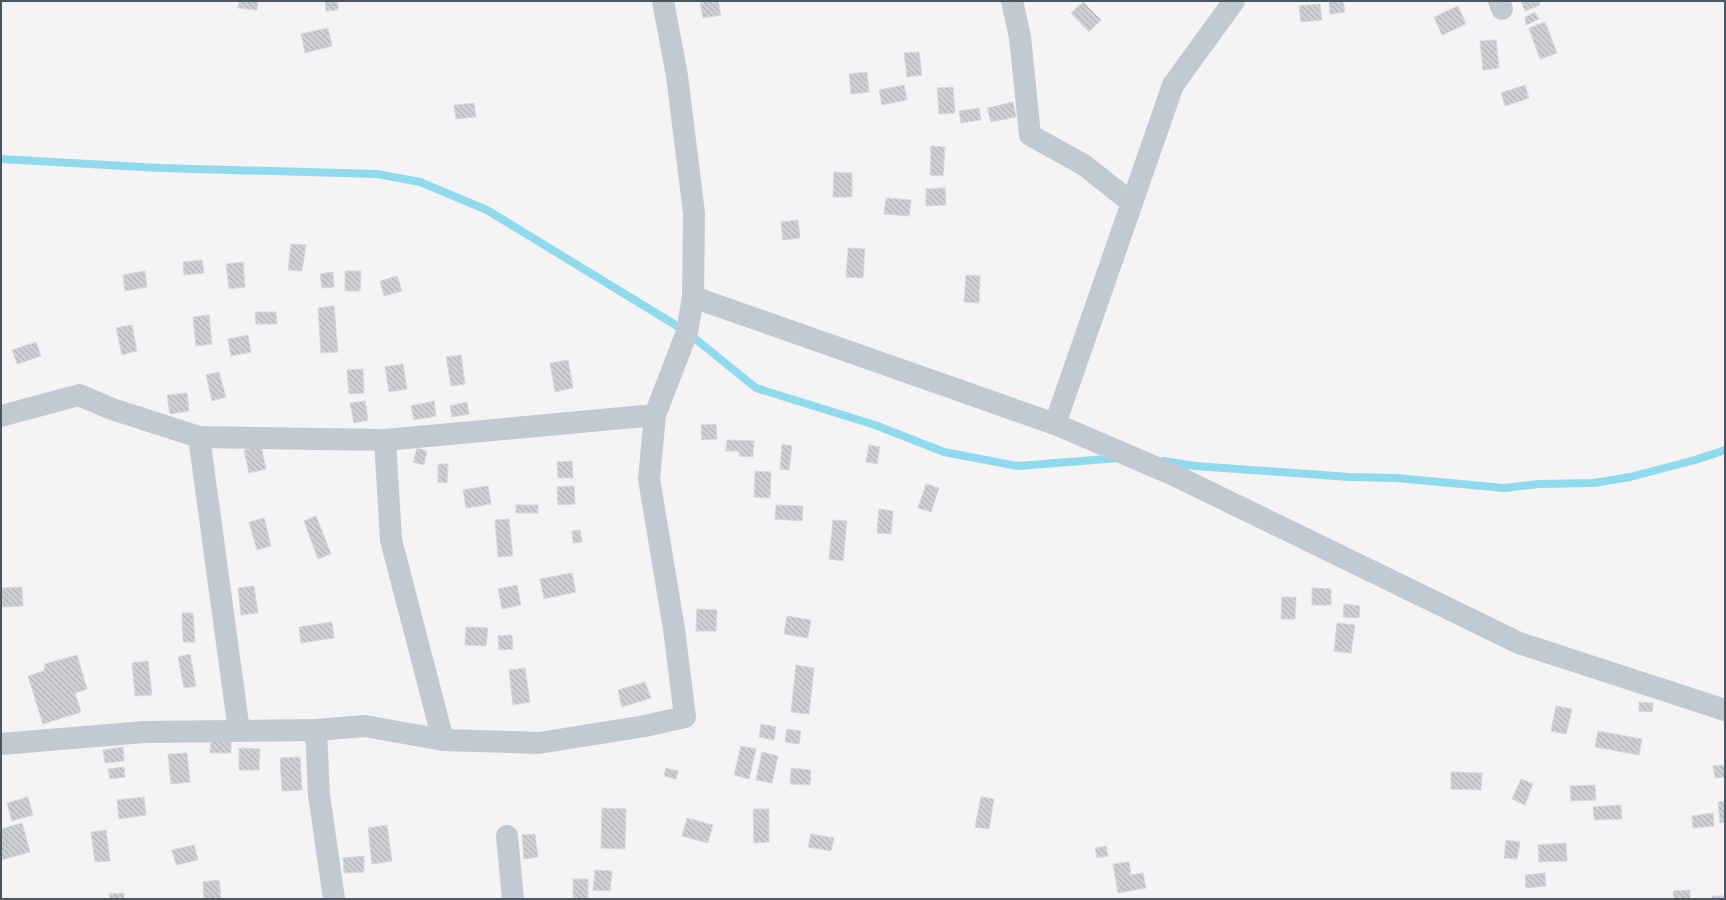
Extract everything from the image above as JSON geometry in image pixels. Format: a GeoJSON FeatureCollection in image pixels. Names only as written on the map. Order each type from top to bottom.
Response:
{"type":"FeatureCollection","features":[{"type":"Feature","properties":{"kind":"street"},"geometry":{"type":"LineString","coordinates":[[1,744],[144,732],[316,730],[365,726],[443,740],[539,743],[645,726],[685,717],[674,629],[649,479],[655,415],[687,332],[693,297],[694,213],[677,76],[663,1]]}},
{"type":"Feature","properties":{"kind":"street"},"geometry":{"type":"LineString","coordinates":[[1012,1],[1020,37],[1030,135],[1084,165],[1132,203]]}},
{"type":"Feature","properties":{"kind":"street"},"geometry":{"type":"LineString","coordinates":[[1055,424],[1173,85],[1234,1]]}},
{"type":"Feature","properties":{"kind":"street"},"geometry":{"type":"LineString","coordinates":[[693,297],[1055,424],[1176,476],[1519,643],[1725,710]]}},
{"type":"Feature","properties":{"kind":"street"},"geometry":{"type":"LineString","coordinates":[[1,416],[79,395],[112,409],[199,438],[385,440],[655,415]]}},
{"type":"Feature","properties":{"kind":"street"},"geometry":{"type":"LineString","coordinates":[[199,438],[240,731]]}},
{"type":"Feature","properties":{"kind":"street"},"geometry":{"type":"LineString","coordinates":[[385,440],[391,540],[443,740]]}},
{"type":"Feature","properties":{"kind":"street"},"geometry":{"type":"LineString","coordinates":[[316,730],[319,795],[334,899]]}},
{"type":"Feature","properties":{"kind":"street"},"geometry":{"type":"LineString","coordinates":[[507,836],[513,899]]}},
{"type":"Feature","properties":{"kind":"building"},"geometry":{"type":"Polygon","coordinates":[[[239,1],[258,1],[257,10],[238,8],[239,1]]]}},
{"type":"Feature","properties":{"kind":"building"},"geometry":{"type":"Polygon","coordinates":[[[325,1],[338,1],[338,10],[326,11],[325,1]]]}},
{"type":"Feature","properties":{"kind":"building"},"geometry":{"type":"Polygon","coordinates":[[[700,1],[718,1],[721,15],[703,18],[700,1]]]}},
{"type":"Feature","properties":{"kind":"building"},"geometry":{"type":"Polygon","coordinates":[[[1329,1],[1343,1],[1345,12],[1330,14],[1329,1]]]}},
{"type":"Feature","properties":{"kind":"building"},"geometry":{"type":"Polygon","coordinates":[[[1521,1],[1539,1],[1540,5],[1525,11],[1521,1]]]}},
{"type":"Feature","properties":{"kind":"building"},"geometry":{"type":"Polygon","coordinates":[[[1083,2],[1101,20],[1089,32],[1071,13],[1083,2]]]}},
{"type":"Feature","properties":{"kind":"building"},"geometry":{"type":"Polygon","coordinates":[[[1320,4],[1322,20],[1301,22],[1299,6],[1320,4]]]}},
{"type":"Feature","properties":{"kind":"building"},"geometry":{"type":"Polygon","coordinates":[[[1458,6],[1466,24],[1442,35],[1434,17],[1458,6]]]}},
{"type":"Feature","properties":{"kind":"building"},"geometry":{"type":"Polygon","coordinates":[[[1535,12],[1539,19],[1526,25],[1525,17],[1535,12]]]}},
{"type":"Feature","properties":{"kind":"building"},"geometry":{"type":"Polygon","coordinates":[[[1545,22],[1557,53],[1540,59],[1529,28],[1545,22]]]}},
{"type":"Feature","properties":{"kind":"building"},"geometry":{"type":"Polygon","coordinates":[[[328,28],[332,46],[305,53],[301,34],[328,28]]]}},
{"type":"Feature","properties":{"kind":"building"},"geometry":{"type":"Polygon","coordinates":[[[1496,40],[1499,68],[1483,70],[1480,41],[1496,40]]]}},
{"type":"Feature","properties":{"kind":"building"},"geometry":{"type":"Polygon","coordinates":[[[919,52],[922,75],[907,77],[904,53],[919,52]]]}},
{"type":"Feature","properties":{"kind":"building"},"geometry":{"type":"Polygon","coordinates":[[[867,72],[869,92],[851,94],[849,74],[867,72]]]}},
{"type":"Feature","properties":{"kind":"building"},"geometry":{"type":"Polygon","coordinates":[[[904,85],[907,100],[882,105],[879,90],[904,85]]]}},
{"type":"Feature","properties":{"kind":"building"},"geometry":{"type":"Polygon","coordinates":[[[1525,85],[1529,98],[1505,106],[1501,93],[1525,85]]]}},
{"type":"Feature","properties":{"kind":"building"},"geometry":{"type":"Polygon","coordinates":[[[953,87],[955,113],[939,114],[937,88],[953,87]]]}},
{"type":"Feature","properties":{"kind":"building"},"geometry":{"type":"Polygon","coordinates":[[[1013,102],[1016,117],[991,122],[987,108],[1013,102]]]}},
{"type":"Feature","properties":{"kind":"building"},"geometry":{"type":"Polygon","coordinates":[[[474,103],[476,117],[456,119],[454,105],[474,103]]]}},
{"type":"Feature","properties":{"kind":"building"},"geometry":{"type":"Polygon","coordinates":[[[979,108],[981,120],[961,123],[959,111],[979,108]]]}},
{"type":"Feature","properties":{"kind":"building"},"geometry":{"type":"Polygon","coordinates":[[[931,146],[945,147],[943,176],[930,175],[931,146]]]}},
{"type":"Feature","properties":{"kind":"building"},"geometry":{"type":"Polygon","coordinates":[[[834,172],[852,173],[852,197],[833,197],[834,172]]]}},
{"type":"Feature","properties":{"kind":"building"},"geometry":{"type":"Polygon","coordinates":[[[945,188],[946,205],[926,206],[926,189],[945,188]]]}},
{"type":"Feature","properties":{"kind":"building"},"geometry":{"type":"Polygon","coordinates":[[[886,198],[911,200],[909,216],[884,214],[886,198]]]}},
{"type":"Feature","properties":{"kind":"building"},"geometry":{"type":"Polygon","coordinates":[[[798,220],[800,238],[783,240],[781,222],[798,220]]]}},
{"type":"Feature","properties":{"kind":"building"},"geometry":{"type":"Polygon","coordinates":[[[291,244],[306,245],[302,271],[288,270],[291,244]]]}},
{"type":"Feature","properties":{"kind":"building"},"geometry":{"type":"Polygon","coordinates":[[[848,248],[865,249],[863,278],[846,277],[848,248]]]}},
{"type":"Feature","properties":{"kind":"building"},"geometry":{"type":"Polygon","coordinates":[[[202,260],[204,273],[184,275],[183,262],[202,260]]]}},
{"type":"Feature","properties":{"kind":"building"},"geometry":{"type":"Polygon","coordinates":[[[243,262],[245,287],[229,289],[226,264],[243,262]]]}},
{"type":"Feature","properties":{"kind":"building"},"geometry":{"type":"Polygon","coordinates":[[[145,271],[147,287],[125,291],[123,275],[145,271]]]}},
{"type":"Feature","properties":{"kind":"building"},"geometry":{"type":"Polygon","coordinates":[[[345,271],[361,271],[360,291],[345,291],[345,271]]]}},
{"type":"Feature","properties":{"kind":"building"},"geometry":{"type":"Polygon","coordinates":[[[333,272],[334,287],[322,288],[320,274],[333,272]]]}},
{"type":"Feature","properties":{"kind":"building"},"geometry":{"type":"Polygon","coordinates":[[[966,275],[980,276],[979,303],[964,302],[966,275]]]}},
{"type":"Feature","properties":{"kind":"building"},"geometry":{"type":"Polygon","coordinates":[[[397,276],[402,291],[384,296],[380,281],[397,276]]]}},
{"type":"Feature","properties":{"kind":"building"},"geometry":{"type":"Polygon","coordinates":[[[334,306],[338,352],[321,353],[318,308],[334,306]]]}},
{"type":"Feature","properties":{"kind":"building"},"geometry":{"type":"Polygon","coordinates":[[[255,312],[276,312],[277,324],[256,324],[255,312]]]}},
{"type":"Feature","properties":{"kind":"building"},"geometry":{"type":"Polygon","coordinates":[[[209,315],[212,344],[196,346],[193,317],[209,315]]]}},
{"type":"Feature","properties":{"kind":"building"},"geometry":{"type":"Polygon","coordinates":[[[132,325],[137,351],[122,355],[116,328],[132,325]]]}},
{"type":"Feature","properties":{"kind":"building"},"geometry":{"type":"Polygon","coordinates":[[[248,335],[251,352],[231,356],[228,339],[248,335]]]}},
{"type":"Feature","properties":{"kind":"building"},"geometry":{"type":"Polygon","coordinates":[[[36,342],[41,356],[17,364],[12,350],[36,342]]]}},
{"type":"Feature","properties":{"kind":"building"},"geometry":{"type":"Polygon","coordinates":[[[461,355],[465,384],[451,386],[446,357],[461,355]]]}},
{"type":"Feature","properties":{"kind":"building"},"geometry":{"type":"Polygon","coordinates":[[[568,360],[573,388],[555,392],[550,363],[568,360]]]}},
{"type":"Feature","properties":{"kind":"building"},"geometry":{"type":"Polygon","coordinates":[[[403,364],[407,389],[389,392],[385,367],[403,364]]]}},
{"type":"Feature","properties":{"kind":"building"},"geometry":{"type":"Polygon","coordinates":[[[363,369],[364,393],[349,394],[347,370],[363,369]]]}},
{"type":"Feature","properties":{"kind":"building"},"geometry":{"type":"Polygon","coordinates":[[[219,372],[226,397],[212,401],[206,375],[219,372]]]}},
{"type":"Feature","properties":{"kind":"building"},"geometry":{"type":"Polygon","coordinates":[[[187,393],[189,411],[170,414],[167,395],[187,393]]]}},
{"type":"Feature","properties":{"kind":"building"},"geometry":{"type":"Polygon","coordinates":[[[365,401],[368,420],[354,423],[350,403],[365,401]]]}},
{"type":"Feature","properties":{"kind":"building"},"geometry":{"type":"Polygon","coordinates":[[[434,401],[436,416],[414,420],[411,406],[434,401]]]}},
{"type":"Feature","properties":{"kind":"building"},"geometry":{"type":"Polygon","coordinates":[[[467,402],[469,414],[452,417],[450,406],[467,402]]]}},
{"type":"Feature","properties":{"kind":"building"},"geometry":{"type":"Polygon","coordinates":[[[716,424],[717,439],[702,440],[701,425],[716,424]]]}},
{"type":"Feature","properties":{"kind":"building"},"geometry":{"type":"Polygon","coordinates":[[[727,440],[754,441],[753,457],[739,456],[739,451],[726,451],[727,440]]]}},
{"type":"Feature","properties":{"kind":"building"},"geometry":{"type":"Polygon","coordinates":[[[782,444],[792,446],[789,470],[780,469],[782,444]]]}},
{"type":"Feature","properties":{"kind":"building"},"geometry":{"type":"Polygon","coordinates":[[[869,445],[880,447],[877,464],[866,462],[869,445]]]}},
{"type":"Feature","properties":{"kind":"building"},"geometry":{"type":"Polygon","coordinates":[[[261,446],[266,469],[249,473],[244,450],[261,446]]]}},
{"type":"Feature","properties":{"kind":"building"},"geometry":{"type":"Polygon","coordinates":[[[417,448],[427,451],[424,465],[413,462],[417,448]]]}},
{"type":"Feature","properties":{"kind":"building"},"geometry":{"type":"Polygon","coordinates":[[[572,461],[573,478],[558,478],[557,462],[572,461]]]}},
{"type":"Feature","properties":{"kind":"building"},"geometry":{"type":"Polygon","coordinates":[[[438,464],[448,464],[447,483],[438,482],[438,464]]]}},
{"type":"Feature","properties":{"kind":"building"},"geometry":{"type":"Polygon","coordinates":[[[755,471],[771,472],[770,498],[754,497],[755,471]]]}},
{"type":"Feature","properties":{"kind":"building"},"geometry":{"type":"Polygon","coordinates":[[[926,484],[939,488],[931,512],[918,508],[926,484]]]}},
{"type":"Feature","properties":{"kind":"building"},"geometry":{"type":"Polygon","coordinates":[[[488,486],[491,504],[466,508],[463,490],[488,486]]]}},
{"type":"Feature","properties":{"kind":"building"},"geometry":{"type":"Polygon","coordinates":[[[574,486],[575,504],[558,505],[557,487],[574,486]]]}},
{"type":"Feature","properties":{"kind":"building"},"geometry":{"type":"Polygon","coordinates":[[[516,505],[538,505],[538,513],[516,513],[516,505]]]}},
{"type":"Feature","properties":{"kind":"building"},"geometry":{"type":"Polygon","coordinates":[[[776,505],[803,506],[802,521],[775,519],[776,505]]]}},
{"type":"Feature","properties":{"kind":"building"},"geometry":{"type":"Polygon","coordinates":[[[879,509],[893,511],[891,534],[877,533],[879,509]]]}},
{"type":"Feature","properties":{"kind":"building"},"geometry":{"type":"Polygon","coordinates":[[[316,516],[331,554],[318,559],[304,521],[316,516]]]}},
{"type":"Feature","properties":{"kind":"building"},"geometry":{"type":"Polygon","coordinates":[[[264,518],[271,546],[257,550],[249,522],[264,518]]]}},
{"type":"Feature","properties":{"kind":"building"},"geometry":{"type":"Polygon","coordinates":[[[509,519],[513,556],[498,557],[495,520],[509,519]]]}},
{"type":"Feature","properties":{"kind":"building"},"geometry":{"type":"Polygon","coordinates":[[[833,520],[847,521],[843,561],[829,559],[833,520]]]}},
{"type":"Feature","properties":{"kind":"building"},"geometry":{"type":"Polygon","coordinates":[[[580,530],[582,542],[573,543],[572,531],[580,530]]]}},
{"type":"Feature","properties":{"kind":"building"},"geometry":{"type":"Polygon","coordinates":[[[572,573],[576,592],[544,599],[540,579],[572,573]]]}},
{"type":"Feature","properties":{"kind":"building"},"geometry":{"type":"Polygon","coordinates":[[[517,585],[521,605],[502,609],[498,589],[517,585]]]}},
{"type":"Feature","properties":{"kind":"building"},"geometry":{"type":"Polygon","coordinates":[[[254,586],[258,613],[241,615],[238,588],[254,586]]]}},
{"type":"Feature","properties":{"kind":"building"},"geometry":{"type":"Polygon","coordinates":[[[22,587],[23,606],[1,607],[1,588],[22,587]]]}},
{"type":"Feature","properties":{"kind":"building"},"geometry":{"type":"Polygon","coordinates":[[[1312,588],[1331,589],[1331,605],[1312,605],[1312,588]]]}},
{"type":"Feature","properties":{"kind":"building"},"geometry":{"type":"Polygon","coordinates":[[[1282,597],[1296,597],[1295,619],[1281,619],[1282,597]]]}},
{"type":"Feature","properties":{"kind":"building"},"geometry":{"type":"Polygon","coordinates":[[[1344,604],[1360,606],[1359,618],[1343,617],[1344,604]]]}},
{"type":"Feature","properties":{"kind":"building"},"geometry":{"type":"Polygon","coordinates":[[[697,609],[717,610],[716,631],[696,631],[697,609]]]}},
{"type":"Feature","properties":{"kind":"building"},"geometry":{"type":"Polygon","coordinates":[[[182,613],[193,613],[195,642],[183,642],[182,613]]]}},
{"type":"Feature","properties":{"kind":"building"},"geometry":{"type":"Polygon","coordinates":[[[787,616],[811,620],[808,638],[784,634],[787,616]]]}},
{"type":"Feature","properties":{"kind":"building"},"geometry":{"type":"Polygon","coordinates":[[[332,622],[334,638],[301,643],[299,627],[332,622]]]}},
{"type":"Feature","properties":{"kind":"building"},"geometry":{"type":"Polygon","coordinates":[[[1337,623],[1355,625],[1351,653],[1334,651],[1337,623]]]}},
{"type":"Feature","properties":{"kind":"building"},"geometry":{"type":"Polygon","coordinates":[[[466,627],[488,628],[486,646],[465,645],[466,627]]]}},
{"type":"Feature","properties":{"kind":"building"},"geometry":{"type":"Polygon","coordinates":[[[512,635],[513,649],[499,650],[498,636],[512,635]]]}},
{"type":"Feature","properties":{"kind":"building"},"geometry":{"type":"Polygon","coordinates":[[[190,654],[196,686],[184,688],[178,657],[190,654]]]}},
{"type":"Feature","properties":{"kind":"building"},"geometry":{"type":"Polygon","coordinates":[[[77,655],[87,689],[75,693],[81,712],[43,724],[28,676],[44,671],[45,664],[77,655]]]}},
{"type":"Feature","properties":{"kind":"building"},"geometry":{"type":"Polygon","coordinates":[[[148,661],[152,695],[135,696],[132,663],[148,661]]]}},
{"type":"Feature","properties":{"kind":"building"},"geometry":{"type":"Polygon","coordinates":[[[796,665],[814,668],[809,714],[791,712],[796,665]]]}},
{"type":"Feature","properties":{"kind":"building"},"geometry":{"type":"Polygon","coordinates":[[[525,668],[530,702],[513,705],[509,670],[525,668]]]}},
{"type":"Feature","properties":{"kind":"building"},"geometry":{"type":"Polygon","coordinates":[[[645,682],[651,698],[622,707],[618,690],[645,682]]]}},
{"type":"Feature","properties":{"kind":"building"},"geometry":{"type":"Polygon","coordinates":[[[1639,702],[1653,703],[1652,712],[1639,711],[1639,702]]]}},
{"type":"Feature","properties":{"kind":"building"},"geometry":{"type":"Polygon","coordinates":[[[1556,706],[1572,709],[1566,734],[1551,731],[1556,706]]]}},
{"type":"Feature","properties":{"kind":"building"},"geometry":{"type":"Polygon","coordinates":[[[761,724],[776,727],[774,740],[759,737],[761,724]]]}},
{"type":"Feature","properties":{"kind":"building"},"geometry":{"type":"Polygon","coordinates":[[[787,729],[801,731],[799,744],[785,742],[787,729]]]}},
{"type":"Feature","properties":{"kind":"building"},"geometry":{"type":"Polygon","coordinates":[[[1598,731],[1642,739],[1639,755],[1595,747],[1598,731]]]}},
{"type":"Feature","properties":{"kind":"building"},"geometry":{"type":"Polygon","coordinates":[[[211,740],[231,741],[231,753],[210,753],[211,740]]]}},
{"type":"Feature","properties":{"kind":"building"},"geometry":{"type":"Polygon","coordinates":[[[741,746],[756,749],[749,779],[734,775],[741,746]]]}},
{"type":"Feature","properties":{"kind":"building"},"geometry":{"type":"Polygon","coordinates":[[[123,747],[124,761],[105,763],[103,750],[123,747]]]}},
{"type":"Feature","properties":{"kind":"building"},"geometry":{"type":"Polygon","coordinates":[[[239,748],[260,749],[259,770],[239,770],[239,748]]]}},
{"type":"Feature","properties":{"kind":"building"},"geometry":{"type":"Polygon","coordinates":[[[762,752],[778,756],[772,783],[756,780],[762,752]]]}},
{"type":"Feature","properties":{"kind":"building"},"geometry":{"type":"Polygon","coordinates":[[[187,753],[190,782],[171,784],[168,754],[187,753]]]}},
{"type":"Feature","properties":{"kind":"building"},"geometry":{"type":"Polygon","coordinates":[[[300,757],[302,790],[282,791],[280,758],[300,757]]]}},
{"type":"Feature","properties":{"kind":"building"},"geometry":{"type":"Polygon","coordinates":[[[1725,765],[1725,777],[1715,778],[1713,766],[1725,765]]]}},
{"type":"Feature","properties":{"kind":"building"},"geometry":{"type":"Polygon","coordinates":[[[124,767],[125,777],[110,779],[108,769],[124,767]]]}},
{"type":"Feature","properties":{"kind":"building"},"geometry":{"type":"Polygon","coordinates":[[[666,768],[678,771],[676,779],[664,776],[666,768]]]}},
{"type":"Feature","properties":{"kind":"building"},"geometry":{"type":"Polygon","coordinates":[[[791,768],[811,770],[810,785],[790,784],[791,768]]]}},
{"type":"Feature","properties":{"kind":"building"},"geometry":{"type":"Polygon","coordinates":[[[1451,772],[1482,773],[1481,790],[1451,789],[1451,772]]]}},
{"type":"Feature","properties":{"kind":"building"},"geometry":{"type":"Polygon","coordinates":[[[1521,779],[1533,784],[1525,805],[1512,799],[1521,779]]]}},
{"type":"Feature","properties":{"kind":"building"},"geometry":{"type":"Polygon","coordinates":[[[1595,785],[1596,800],[1571,801],[1570,786],[1595,785]]]}},
{"type":"Feature","properties":{"kind":"building"},"geometry":{"type":"Polygon","coordinates":[[[28,797],[33,815],[12,821],[7,803],[28,797]]]}},
{"type":"Feature","properties":{"kind":"building"},"geometry":{"type":"Polygon","coordinates":[[[144,797],[146,815],[119,819],[117,800],[144,797]]]}},
{"type":"Feature","properties":{"kind":"building"},"geometry":{"type":"Polygon","coordinates":[[[981,797],[994,799],[989,829],[975,827],[981,797]]]}},
{"type":"Feature","properties":{"kind":"building"},"geometry":{"type":"Polygon","coordinates":[[[1725,801],[1725,822],[1720,823],[1718,802],[1725,801]]]}},
{"type":"Feature","properties":{"kind":"building"},"geometry":{"type":"Polygon","coordinates":[[[1621,805],[1622,819],[1594,820],[1593,807],[1621,805]]]}},
{"type":"Feature","properties":{"kind":"building"},"geometry":{"type":"Polygon","coordinates":[[[602,808],[626,809],[625,849],[601,848],[602,808]]]}},
{"type":"Feature","properties":{"kind":"building"},"geometry":{"type":"Polygon","coordinates":[[[753,809],[769,809],[769,842],[754,843],[753,809]]]}},
{"type":"Feature","properties":{"kind":"building"},"geometry":{"type":"Polygon","coordinates":[[[1713,813],[1714,826],[1693,828],[1692,816],[1713,813]]]}},
{"type":"Feature","properties":{"kind":"building"},"geometry":{"type":"Polygon","coordinates":[[[687,818],[713,825],[708,843],[682,836],[687,818]]]}},
{"type":"Feature","properties":{"kind":"building"},"geometry":{"type":"Polygon","coordinates":[[[22,823],[30,852],[1,860],[1,829],[22,823]]]}},
{"type":"Feature","properties":{"kind":"building"},"geometry":{"type":"Polygon","coordinates":[[[387,825],[392,861],[372,864],[368,828],[387,825]]]}},
{"type":"Feature","properties":{"kind":"building"},"geometry":{"type":"Polygon","coordinates":[[[106,830],[110,861],[95,862],[91,832],[106,830]]]}},
{"type":"Feature","properties":{"kind":"building"},"geometry":{"type":"Polygon","coordinates":[[[535,834],[538,857],[524,859],[522,835],[535,834]]]}},
{"type":"Feature","properties":{"kind":"building"},"geometry":{"type":"Polygon","coordinates":[[[811,834],[834,838],[831,851],[808,847],[811,834]]]}},
{"type":"Feature","properties":{"kind":"building"},"geometry":{"type":"Polygon","coordinates":[[[1506,840],[1520,842],[1517,859],[1504,858],[1506,840]]]}},
{"type":"Feature","properties":{"kind":"building"},"geometry":{"type":"Polygon","coordinates":[[[1566,843],[1567,861],[1539,862],[1538,845],[1566,843]]]}},
{"type":"Feature","properties":{"kind":"building"},"geometry":{"type":"Polygon","coordinates":[[[194,845],[198,860],[176,865],[172,850],[194,845]]]}},
{"type":"Feature","properties":{"kind":"building"},"geometry":{"type":"Polygon","coordinates":[[[1106,846],[1108,856],[1097,858],[1095,848],[1106,846]]]}},
{"type":"Feature","properties":{"kind":"building"},"geometry":{"type":"Polygon","coordinates":[[[364,856],[364,872],[344,873],[343,858],[364,856]]]}},
{"type":"Feature","properties":{"kind":"building"},"geometry":{"type":"Polygon","coordinates":[[[1129,862],[1131,875],[1143,873],[1146,888],[1118,893],[1113,864],[1129,862]]]}},
{"type":"Feature","properties":{"kind":"building"},"geometry":{"type":"Polygon","coordinates":[[[595,870],[612,871],[610,891],[593,890],[595,870]]]}},
{"type":"Feature","properties":{"kind":"building"},"geometry":{"type":"Polygon","coordinates":[[[1545,873],[1546,886],[1526,888],[1525,875],[1545,873]]]}},
{"type":"Feature","properties":{"kind":"building"},"geometry":{"type":"Polygon","coordinates":[[[573,879],[588,879],[588,899],[573,899],[573,879]]]}},
{"type":"Feature","properties":{"kind":"building"},"geometry":{"type":"Polygon","coordinates":[[[219,880],[221,899],[204,899],[203,882],[219,880]]]}},
{"type":"Feature","properties":{"kind":"building"},"geometry":{"type":"Polygon","coordinates":[[[1690,890],[1690,899],[1674,899],[1673,891],[1690,890]]]}},
{"type":"Feature","properties":{"kind":"building"},"geometry":{"type":"Polygon","coordinates":[[[124,893],[124,899],[110,899],[109,894],[124,893]]]}},
{"type":"Feature","properties":{"kind":"building"},"geometry":{"type":"Polygon","coordinates":[[[1712,896],[1725,896],[1725,899],[1712,899],[1712,896]]]}},
{"type":"Feature","properties":{"kind":"waterway"},"geometry":{"type":"LineString","coordinates":[[1,159],[160,168],[377,174],[420,182],[487,210],[687,332],[756,388],[875,425],[944,452],[1018,466],[1119,458]]}},
{"type":"Feature","properties":{"kind":"waterway"},"geometry":{"type":"LineString","coordinates":[[1163,461],[1195,466],[1349,477],[1396,478],[1504,488],[1539,484],[1594,483],[1630,477],[1695,460],[1725,450]]}}]}
